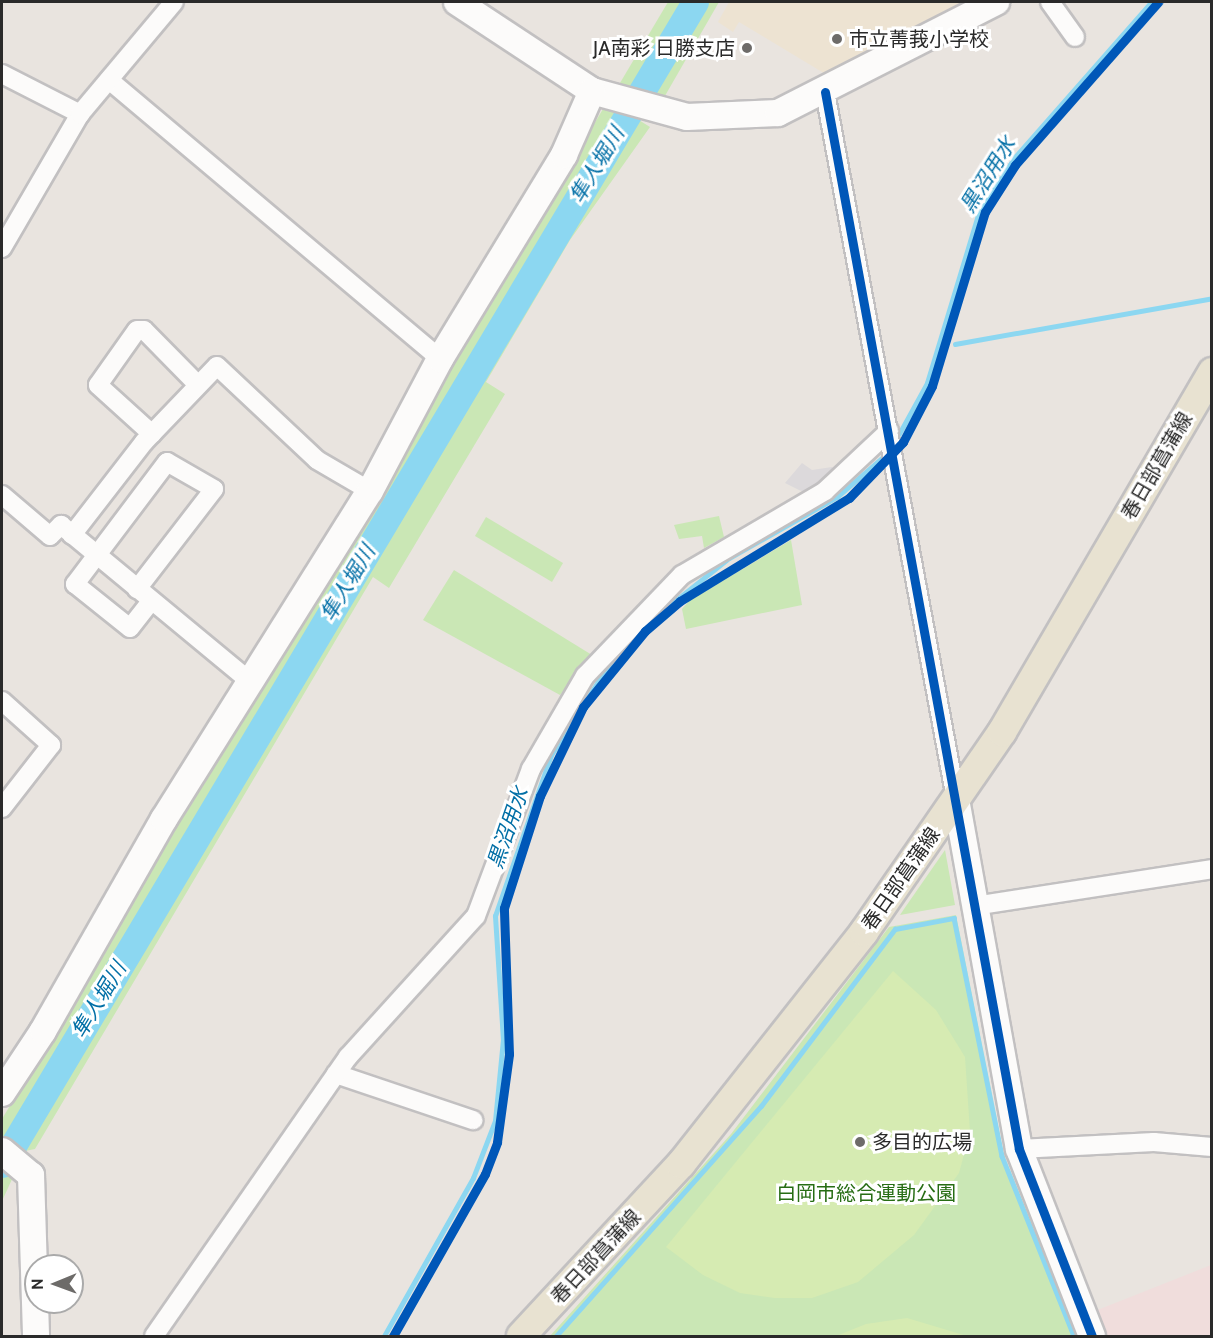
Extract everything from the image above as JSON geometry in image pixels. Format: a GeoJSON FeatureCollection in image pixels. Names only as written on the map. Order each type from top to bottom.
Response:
{"type":"FeatureCollection","features":[{"type":"Feature","properties":{"kind":"main road","name":"春日部菖蒲線"},"geometry":{"type":"LineString","coordinates":[[521,1336],[681,1164],[771,1054],[956,799],[1049,653],[1212,372]]}},
{"type":"Feature","properties":{"kind":"street"},"geometry":{"type":"LineString","coordinates":[[2,248],[80,114],[174,2]]}},
{"type":"Feature","properties":{"kind":"street"},"geometry":{"type":"LineString","coordinates":[[457,2],[600,94],[654,111],[687,117],[755,116],[778,113],[825,92],[996,2]]}},
{"type":"Feature","properties":{"kind":"street"},"geometry":{"type":"LineString","coordinates":[[1050,2],[1076,37]]}},
{"type":"Feature","properties":{"kind":"street"},"geometry":{"type":"LineString","coordinates":[[2,74],[80,114]]}},
{"type":"Feature","properties":{"kind":"street"},"geometry":{"type":"LineString","coordinates":[[109,80],[440,359]]}},
{"type":"Feature","properties":{"kind":"street"},"geometry":{"type":"LineString","coordinates":[[825,92],[1019,1149],[1092,1336]]}},
{"type":"Feature","properties":{"kind":"street"},"geometry":{"type":"LineString","coordinates":[[2,1093],[43,1031],[164,819],[253,684],[370,491],[440,359],[600,94]]}},
{"type":"Feature","properties":{"kind":"street"},"geometry":{"type":"LineString","coordinates":[[152,434],[98,385],[137,330],[144,330],[198,385]]}},
{"type":"Feature","properties":{"kind":"street"},"geometry":{"type":"LineString","coordinates":[[72,535],[152,434],[217,366],[317,460],[370,491]]}},
{"type":"Feature","properties":{"kind":"street"},"geometry":{"type":"LineString","coordinates":[[154,1336],[336,1074],[476,916],[531,769],[559,714],[624,631],[704,560],[840,480],[889,431]]}},
{"type":"Feature","properties":{"kind":"street"},"geometry":{"type":"LineString","coordinates":[[137,589],[214,489],[167,462],[75,584],[130,628],[151,601]]}},
{"type":"Feature","properties":{"kind":"street"},"geometry":{"type":"LineString","coordinates":[[2,495],[50,536],[62,525],[253,684]]}},
{"type":"Feature","properties":{"kind":"street"},"geometry":{"type":"LineString","coordinates":[[2,701],[51,746],[2,808]]}},
{"type":"Feature","properties":{"kind":"street"},"geometry":{"type":"LineString","coordinates":[[974,906],[1212,869]]}},
{"type":"Feature","properties":{"kind":"street"},"geometry":{"type":"LineString","coordinates":[[336,1074],[473,1120]]}},
{"type":"Feature","properties":{"kind":"street"},"geometry":{"type":"LineString","coordinates":[[1019,1149],[1144,1142],[1212,1147]]}},
{"type":"Feature","properties":{"kind":"street"},"geometry":{"type":"LineString","coordinates":[[11,1157],[31,1175],[36,1336]]}},
{"type":"Feature","properties":{"kind":"shaded area","name":"市立菁莪小学校"},"geometry":{"type":"Polygon","coordinates":[[[729,2],[979,2],[827,75],[739,22],[733,32],[718,22],[729,2]]]}},
{"type":"Feature","properties":{"kind":"shaded area"},"geometry":{"type":"Polygon","coordinates":[[[802,463],[812,470],[832,467],[837,472],[805,493],[785,483],[802,463]]]}},
{"type":"Feature","properties":{"kind":"shaded area"},"geometry":{"type":"Polygon","coordinates":[[[1211,1265],[1211,1336],[1105,1336],[1095,1311],[1211,1265]]]}},
{"type":"Feature","properties":{"kind":"green space"},"geometry":{"type":"Polygon","coordinates":[[[668,2],[683,2],[632,88],[620,83],[668,2]]]}},
{"type":"Feature","properties":{"kind":"green space"},"geometry":{"type":"Polygon","coordinates":[[[702,2],[719,2],[662,101],[648,94],[702,2]]]}},
{"type":"Feature","properties":{"kind":"green space"},"geometry":{"type":"Polygon","coordinates":[[[603,109],[616,111],[2,1146],[2,1119],[603,109]]]}},
{"type":"Feature","properties":{"kind":"green space"},"geometry":{"type":"Polygon","coordinates":[[[634,117],[650,127],[570,240],[486,382],[505,394],[389,588],[373,577],[35,1149],[25,1151],[2,1201],[2,1176],[634,117]]]}},
{"type":"Feature","properties":{"kind":"green space"},"geometry":{"type":"Polygon","coordinates":[[[719,516],[724,537],[704,548],[702,536],[679,539],[674,525],[719,516]]]}},
{"type":"Feature","properties":{"kind":"green space"},"geometry":{"type":"Polygon","coordinates":[[[486,517],[563,563],[552,582],[475,536],[486,517]]]}},
{"type":"Feature","properties":{"kind":"green space"},"geometry":{"type":"Polygon","coordinates":[[[791,540],[802,605],[686,629],[682,609],[689,601],[791,540]]]}},
{"type":"Feature","properties":{"kind":"green space"},"geometry":{"type":"Polygon","coordinates":[[[454,570],[592,655],[560,695],[423,620],[454,570]]]}},
{"type":"Feature","properties":{"kind":"green space"},"geometry":{"type":"Polygon","coordinates":[[[945,850],[955,905],[900,915],[904,909],[945,850]]]}},
{"type":"Feature","properties":{"kind":"green space","name":"白岡市総合運動公園"},"geometry":{"type":"Polygon","coordinates":[[[956,915],[1004,1156],[1077,1336],[550,1336],[731,1134],[889,927],[956,915]]]}},
{"type":"Feature","properties":{"kind":"green space","name":"多目的広場"},"geometry":{"type":"Polygon","coordinates":[[[893,971],[936,1010],[965,1057],[970,1132],[959,1173],[914,1235],[858,1282],[812,1298],[775,1298],[740,1293],[703,1275],[666,1247],[893,971]]]}},
{"type":"Feature","properties":{"kind":"green space"},"geometry":{"type":"Polygon","coordinates":[[[907,1318],[967,1336],[836,1336],[866,1324],[907,1318]]]}},
{"type":"Feature","properties":{"kind":"waterway","name":"隼人堀川"},"geometry":{"type":"LineString","coordinates":[[2,1164],[695,2]]}},
{"type":"Feature","properties":{"kind":"waterway","name":"黒沼用水"},"geometry":{"type":"LineString","coordinates":[[899,434],[927,383],[979,212],[1015,157],[1151,2]]}},
{"type":"Feature","properties":{"kind":"waterway"},"geometry":{"type":"LineString","coordinates":[[955,344],[1212,298]]}},
{"type":"Feature","properties":{"kind":"waterway","name":"黒沼用水"},"geometry":{"type":"LineString","coordinates":[[651,620],[729,558],[837,497],[883,457]]}},
{"type":"Feature","properties":{"kind":"waterway","name":"黒沼用水"},"geometry":{"type":"LineString","coordinates":[[384,1336],[473,1178],[495,1121],[503,1040],[495,916],[551,755],[612,660]]}},
{"type":"Feature","properties":{"kind":"waterway"},"geometry":{"type":"LineString","coordinates":[[556,1336],[761,1106],[895,929],[954,918],[1002,1156],[1074,1336]]}},
{"type":"Feature","properties":{"kind":"cycle path"},"geometry":{"type":"LineString","coordinates":[[393,1336],[485,1174],[497,1142],[509,1054],[504,908],[540,796],[583,707],[645,631],[680,601],[849,498],[903,442],[932,386],[985,212],[1015,165],[1158,2]]}},
{"type":"Feature","properties":{"kind":"cycle path"},"geometry":{"type":"LineString","coordinates":[[825,92],[1019,1149],[1092,1336]]}},
{"type":"Feature","properties":{"kind":"place","name":"市立菁莪小学校"},"geometry":{"type":"Point","coordinates":[837,39]}},
{"type":"Feature","properties":{"kind":"place","name":"JA南彩 日勝支店"},"geometry":{"type":"Point","coordinates":[747,48]}},
{"type":"Feature","properties":{"kind":"place","name":"多目的広場"},"geometry":{"type":"Point","coordinates":[860,1142]}}]}
